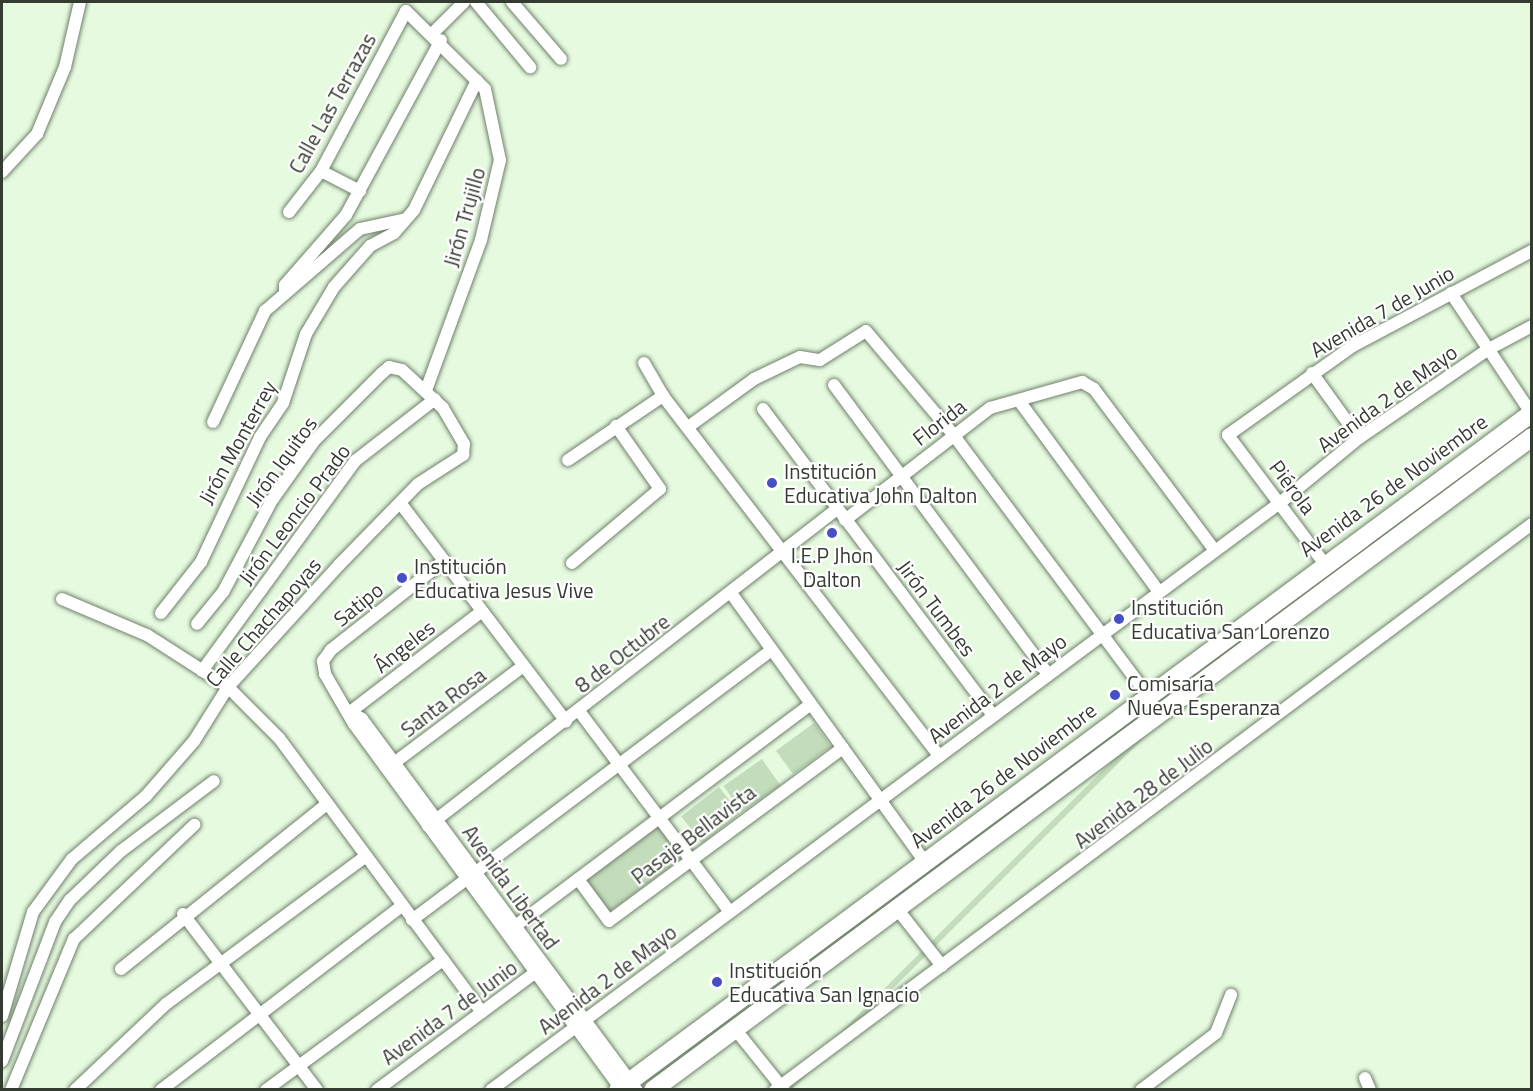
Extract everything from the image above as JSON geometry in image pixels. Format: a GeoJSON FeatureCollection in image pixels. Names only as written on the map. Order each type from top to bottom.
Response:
{"type":"FeatureCollection","features":[{"type":"Feature","properties":{"kind":"main road","name":"Avenida 26 de Noviembre"},"geometry":{"type":"LineString","coordinates":[[626,1087],[1242,624],[1531,413]]}},
{"type":"Feature","properties":{"kind":"main road","name":"Avenida 26 de Noviembre"},"geometry":{"type":"LineString","coordinates":[[652,1089],[898,910],[1255,641],[1532,437]]}},
{"type":"Feature","properties":{"kind":"main road"},"geometry":{"type":"LineString","coordinates":[[1242,624],[1255,641]]}},
{"type":"Feature","properties":{"kind":"street"},"geometry":{"type":"LineString","coordinates":[[2,172],[37,134],[65,67],[80,2]]}},
{"type":"Feature","properties":{"kind":"street"},"geometry":{"type":"LineString","coordinates":[[285,292],[285,285],[360,191],[437,36],[464,2]]}},
{"type":"Feature","properties":{"kind":"street"},"geometry":{"type":"LineString","coordinates":[[476,2],[530,67]]}},
{"type":"Feature","properties":{"kind":"street"},"geometry":{"type":"LineString","coordinates":[[512,2],[561,59]]}},
{"type":"Feature","properties":{"kind":"street","name":"Jirón Trujillo"},"geometry":{"type":"LineString","coordinates":[[406,11],[437,36],[477,80],[495,119],[497,186],[430,394]]}},
{"type":"Feature","properties":{"kind":"street","name":"Calle Las Terrazas"},"geometry":{"type":"LineString","coordinates":[[289,212],[321,171],[406,11]]}},
{"type":"Feature","properties":{"kind":"street","name":"Jirón Monterrey"},"geometry":{"type":"LineString","coordinates":[[161,613],[201,562],[260,437],[283,403],[306,334],[334,287],[370,246],[406,219],[477,80]]}},
{"type":"Feature","properties":{"kind":"street"},"geometry":{"type":"LineString","coordinates":[[321,171],[360,191]]}},
{"type":"Feature","properties":{"kind":"street"},"geometry":{"type":"LineString","coordinates":[[213,422],[253,332],[285,292],[360,229],[406,219]]}},
{"type":"Feature","properties":{"kind":"street","name":"Avenida 7 de Junio"},"geometry":{"type":"LineString","coordinates":[[1228,435],[1312,373],[1451,292],[1532,251]]}},
{"type":"Feature","properties":{"kind":"street"},"geometry":{"type":"LineString","coordinates":[[1451,292],[1531,413]]}},
{"type":"Feature","properties":{"kind":"street","name":"Avenida 2 de Mayo"},"geometry":{"type":"LineString","coordinates":[[491,1089],[1281,502],[1359,438],[1490,349],[1532,326]]}},
{"type":"Feature","properties":{"kind":"street"},"geometry":{"type":"LineString","coordinates":[[688,427],[754,379],[800,357],[820,360],[866,331],[952,433],[1147,695]]}},
{"type":"Feature","properties":{"kind":"street"},"geometry":{"type":"LineString","coordinates":[[644,363],[663,396],[939,756]]}},
{"type":"Feature","properties":{"kind":"street","name":"Jirón Iquitos"},"geometry":{"type":"LineString","coordinates":[[197,624],[223,592],[272,500],[315,441],[394,366],[430,394]]}},
{"type":"Feature","properties":{"kind":"street"},"geometry":{"type":"LineString","coordinates":[[1312,373],[1359,438]]}},
{"type":"Feature","properties":{"kind":"street","name":"Florida"},"geometry":{"type":"LineString","coordinates":[[845,520],[901,478],[952,433],[990,408],[1020,402],[1071,382],[1094,389],[1215,551]]}},
{"type":"Feature","properties":{"kind":"street"},"geometry":{"type":"LineString","coordinates":[[834,385],[1048,674]]}},
{"type":"Feature","properties":{"kind":"street","name":"Calle Chachapoyas"},"geometry":{"type":"LineString","coordinates":[[2,1016],[33,912],[72,859],[176,763],[228,687],[401,504],[464,451],[430,394]]}},
{"type":"Feature","properties":{"kind":"street","name":"Jirón Leoncio Prado"},"geometry":{"type":"LineString","coordinates":[[202,671],[355,461],[430,394]]}},
{"type":"Feature","properties":{"kind":"street"},"geometry":{"type":"LineString","coordinates":[[568,460],[663,396]]}},
{"type":"Feature","properties":{"kind":"street"},"geometry":{"type":"LineString","coordinates":[[1020,402],[1159,592]]}},
{"type":"Feature","properties":{"kind":"street","name":"Jirón Tumbes"},"geometry":{"type":"LineString","coordinates":[[763,409],[993,715]]}},
{"type":"Feature","properties":{"kind":"street"},"geometry":{"type":"LineString","coordinates":[[572,563],[660,489],[616,426]]}},
{"type":"Feature","properties":{"kind":"street","name":"Piérola"},"geometry":{"type":"LineString","coordinates":[[1228,435],[1281,502],[1324,563]]}},
{"type":"Feature","properties":{"kind":"street"},"geometry":{"type":"LineString","coordinates":[[401,504],[566,721]]}},
{"type":"Feature","properties":{"kind":"street","name":"8 de Octubre"},"geometry":{"type":"LineString","coordinates":[[433,823],[731,594],[837,509]]}},
{"type":"Feature","properties":{"kind":"street","name":"Avenida 28 de Julio"},"geometry":{"type":"LineString","coordinates":[[780,1088],[1532,524]]}},
{"type":"Feature","properties":{"kind":"street","name":"Satipo"},"geometry":{"type":"LineString","coordinates":[[325,657],[444,561]]}},
{"type":"Feature","properties":{"kind":"street"},"geometry":{"type":"LineString","coordinates":[[731,594],[924,861]]}},
{"type":"Feature","properties":{"kind":"street"},"geometry":{"type":"LineString","coordinates":[[62,599],[147,635],[228,687],[279,738],[482,1012]]}},
{"type":"Feature","properties":{"kind":"street","name":"Ángeles"},"geometry":{"type":"LineString","coordinates":[[350,712],[482,610]]}},
{"type":"Feature","properties":{"kind":"street"},"geometry":{"type":"LineString","coordinates":[[412,920],[772,650]]}},
{"type":"Feature","properties":{"kind":"street","name":"Avenida Libertad"},"geometry":{"type":"LineString","coordinates":[[325,657],[327,679],[350,712],[362,718],[390,765],[626,1087]]}},
{"type":"Feature","properties":{"kind":"street","name":"Santa Rosa"},"geometry":{"type":"LineString","coordinates":[[390,765],[523,666]]}},
{"type":"Feature","properties":{"kind":"street"},"geometry":{"type":"LineString","coordinates":[[511,930],[811,704]]}},
{"type":"Feature","properties":{"kind":"street"},"geometry":{"type":"LineString","coordinates":[[579,711],[730,912]]}},
{"type":"Feature","properties":{"kind":"street","name":"Pasaje Bellavista"},"geometry":{"type":"LineString","coordinates":[[578,879],[609,921],[843,748]]}},
{"type":"Feature","properties":{"kind":"street"},"geometry":{"type":"LineString","coordinates":[[2,1061],[55,922],[70,900],[121,851],[214,781]]}},
{"type":"Feature","properties":{"kind":"street"},"geometry":{"type":"LineString","coordinates":[[121,969],[183,914],[327,804]]}},
{"type":"Feature","properties":{"kind":"street"},"geometry":{"type":"LineString","coordinates":[[11,1089],[74,939],[194,825]]}},
{"type":"Feature","properties":{"kind":"street"},"geometry":{"type":"LineString","coordinates":[[75,1089],[126,1037],[220,963],[365,857]]}},
{"type":"Feature","properties":{"kind":"street"},"geometry":{"type":"LineString","coordinates":[[161,1089],[402,906]]}},
{"type":"Feature","properties":{"kind":"street"},"geometry":{"type":"LineString","coordinates":[[898,910],[942,966]]}},
{"type":"Feature","properties":{"kind":"street"},"geometry":{"type":"LineString","coordinates":[[183,914],[317,1089]]}},
{"type":"Feature","properties":{"kind":"street"},"geometry":{"type":"LineString","coordinates":[[266,1089],[443,960]]}},
{"type":"Feature","properties":{"kind":"street","name":"Avenida 7 de Junio"},"geometry":{"type":"LineString","coordinates":[[377,1089],[540,970]]}},
{"type":"Feature","properties":{"kind":"street"},"geometry":{"type":"LineString","coordinates":[[1141,1089],[1216,1033],[1231,995]]}},
{"type":"Feature","properties":{"kind":"street"},"geometry":{"type":"LineString","coordinates":[[735,1029],[780,1088]]}},
{"type":"Feature","properties":{"kind":"green space"},"geometry":{"type":"Polygon","coordinates":[[[1531,420],[1531,427],[1262,625],[1259,622],[1531,420]]]}},
{"type":"Feature","properties":{"kind":"green space"},"geometry":{"type":"Polygon","coordinates":[[[1228,645],[1232,649],[791,1090],[783,1090],[1228,645]]]}},
{"type":"Feature","properties":{"kind":"green space"},"geometry":{"type":"Polygon","coordinates":[[[814,723],[831,746],[793,774],[776,751],[814,723]]]}},
{"type":"Feature","properties":{"kind":"green space"},"geometry":{"type":"Polygon","coordinates":[[[762,759],[780,785],[742,812],[723,786],[762,759]]]}},
{"type":"Feature","properties":{"kind":"green space"},"geometry":{"type":"Polygon","coordinates":[[[719,787],[740,814],[702,843],[681,817],[719,787]]]}},
{"type":"Feature","properties":{"kind":"green space"},"geometry":{"type":"Polygon","coordinates":[[[661,822],[686,856],[607,913],[583,879],[661,822]]]}},
{"type":"Feature","properties":{"kind":"place","name":"Institución Educativa John Dalton"},"geometry":{"type":"Point","coordinates":[772,483]}},
{"type":"Feature","properties":{"kind":"place","name":"I.E.P Jhon Dalton"},"geometry":{"type":"Point","coordinates":[832,533]}},
{"type":"Feature","properties":{"kind":"place","name":"Institución Educativa Jesus Vive"},"geometry":{"type":"Point","coordinates":[402,578]}},
{"type":"Feature","properties":{"kind":"place","name":"Institución Educativa San Lorenzo"},"geometry":{"type":"Point","coordinates":[1119,619]}},
{"type":"Feature","properties":{"kind":"place","name":"Comisaría Nueva Esperanza"},"geometry":{"type":"Point","coordinates":[1115,695]}},
{"type":"Feature","properties":{"kind":"place","name":"Institución Educativa San Ignacio"},"geometry":{"type":"Point","coordinates":[717,982]}}]}
